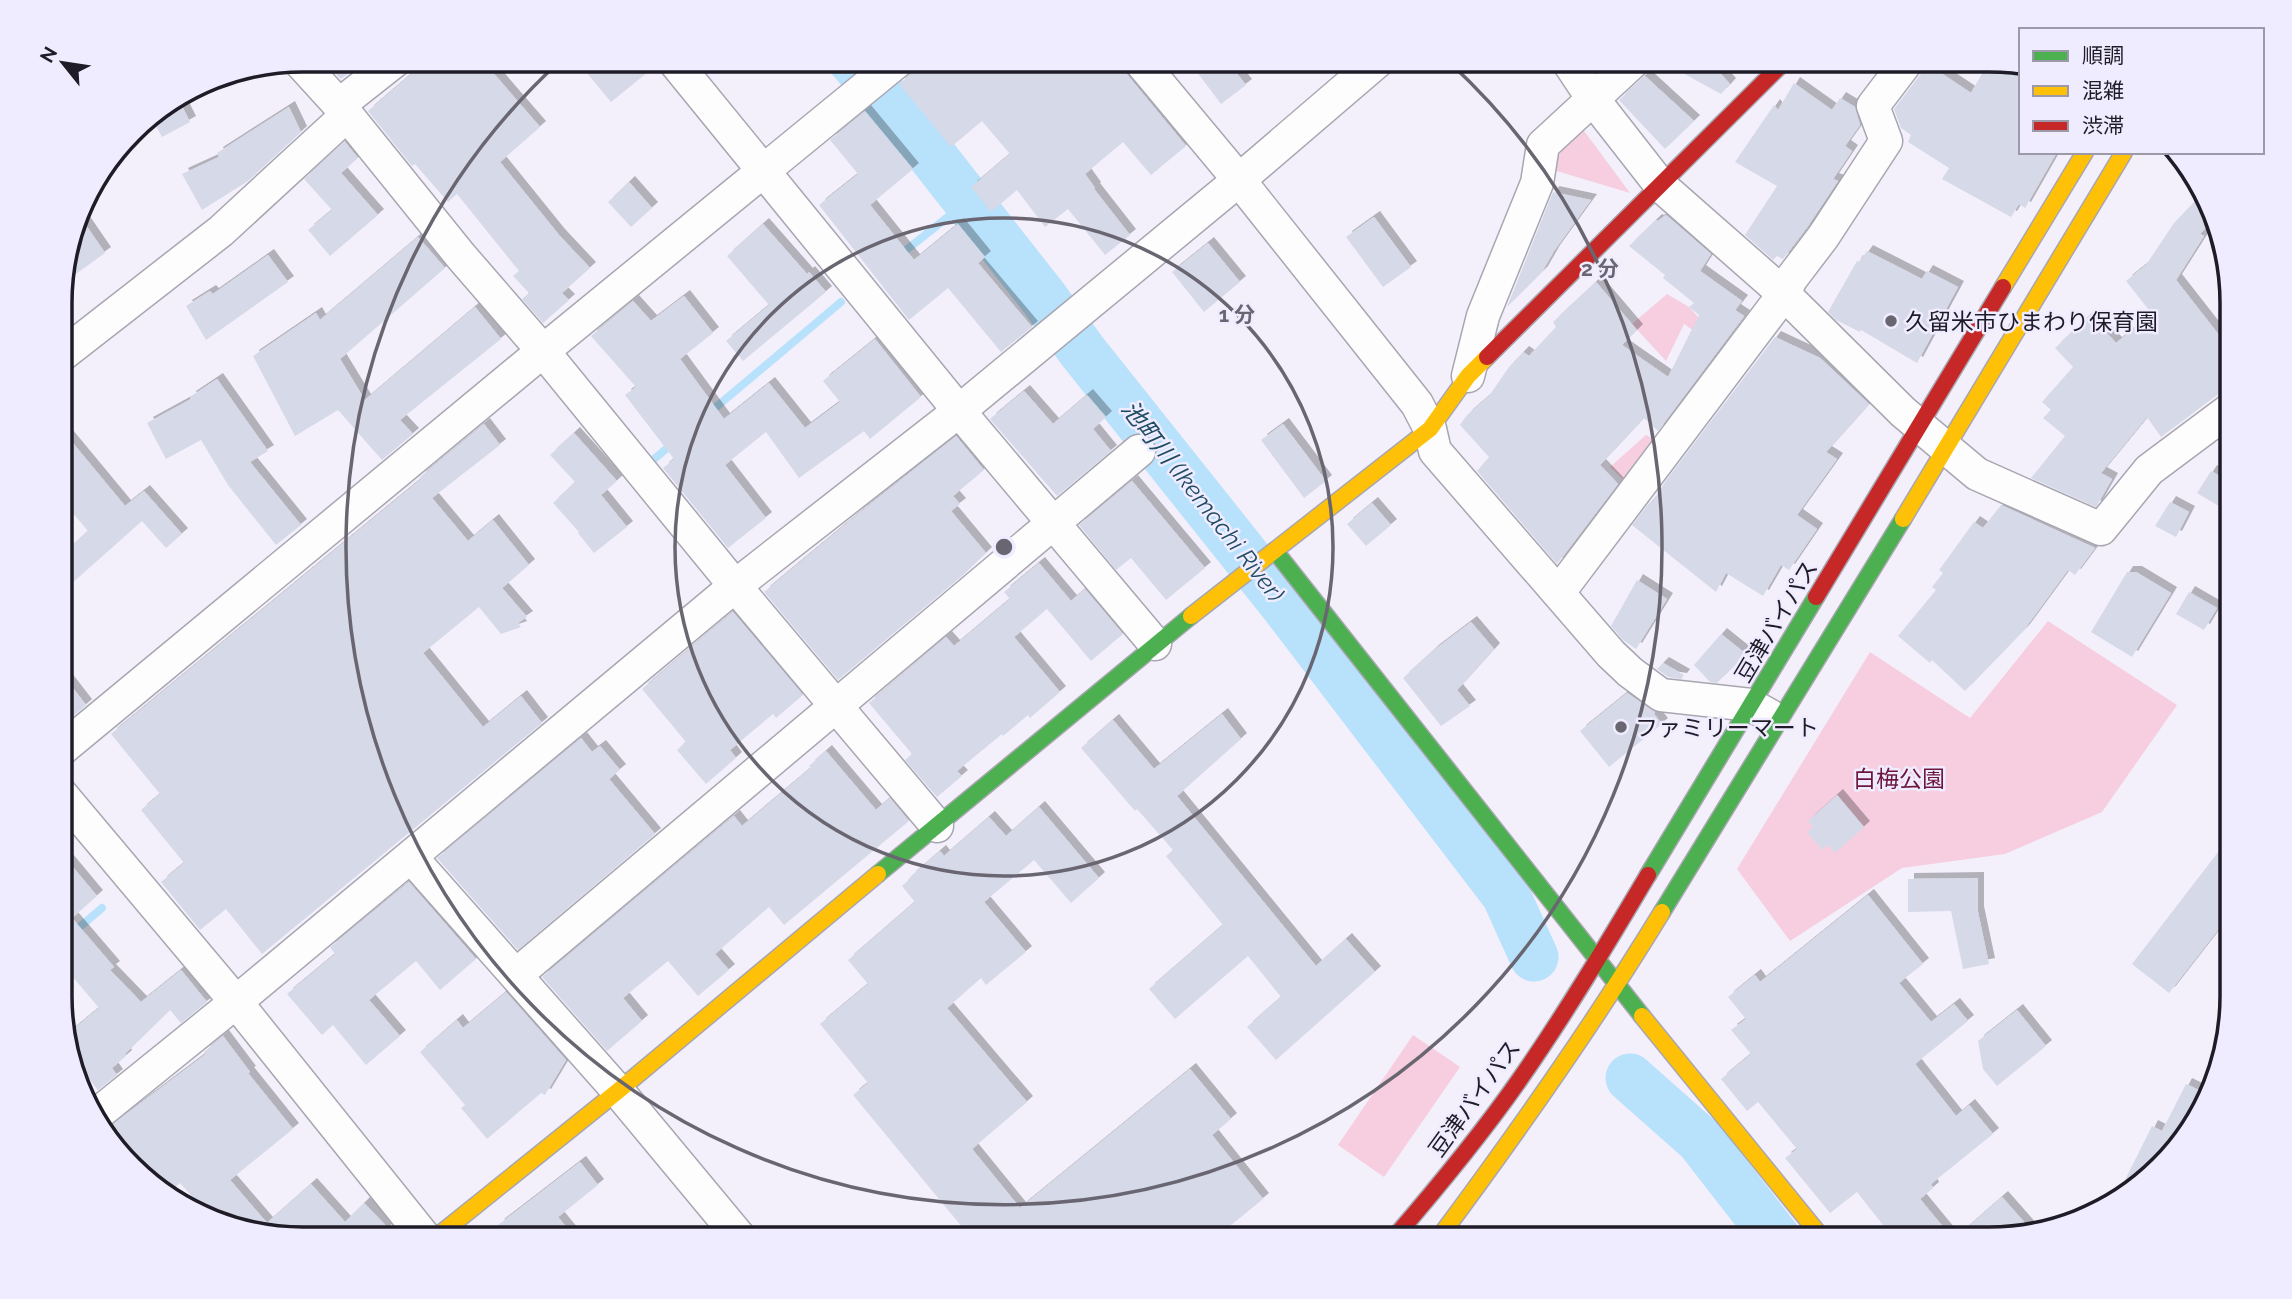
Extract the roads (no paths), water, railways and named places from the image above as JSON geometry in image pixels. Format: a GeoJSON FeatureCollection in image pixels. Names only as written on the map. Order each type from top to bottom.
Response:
{"type":"FeatureCollection","features":[{"type":"Feature","properties":{"kind":"main road"},"geometry":{"type":"LineString","coordinates":[[450,1227],[618,1091],[1155,644],[1430,429],[1468,376],[1774,72]]}},
{"type":"Feature","properties":{"kind":"main road","name":"豆津バイパス"},"geometry":{"type":"LineString","coordinates":[[1403,1227],[1519,1080],[1597,960],[2084,154]]}},
{"type":"Feature","properties":{"kind":"main road"},"geometry":{"type":"LineString","coordinates":[[1447,1227],[1524,1123],[1617,986],[1946,449],[2123,154]]}},
{"type":"Feature","properties":{"kind":"main road"},"geometry":{"type":"LineString","coordinates":[[1275,551],[1617,986],[1813,1227]]}},
{"type":"Feature","properties":{"kind":"street"},"geometry":{"type":"LineString","coordinates":[[310,72],[937,826]]}},
{"type":"Feature","properties":{"kind":"street"},"geometry":{"type":"LineString","coordinates":[[72,347],[221,231],[383,72]]}},
{"type":"Feature","properties":{"kind":"street"},"geometry":{"type":"LineString","coordinates":[[683,72],[958,411],[1155,644]]}},
{"type":"Feature","properties":{"kind":"street"},"geometry":{"type":"LineString","coordinates":[[72,741],[542,351],[884,72]]}},
{"type":"Feature","properties":{"kind":"street"},"geometry":{"type":"LineString","coordinates":[[1149,72],[1239,180],[1417,404],[1430,429],[1435,451],[1611,654],[1661,695],[1751,705],[1780,720]]}},
{"type":"Feature","properties":{"kind":"street"},"geometry":{"type":"LineString","coordinates":[[103,1110],[735,586],[958,411],[1366,72]]}},
{"type":"Feature","properties":{"kind":"street"},"geometry":{"type":"LineString","coordinates":[[1575,72],[1661,186],[1784,293],[1903,412],[1977,474],[2101,529],[2149,470],[2220,417]]}},
{"type":"Feature","properties":{"kind":"street"},"geometry":{"type":"LineString","coordinates":[[1468,376],[1483,316],[1536,183],[1543,145],[1623,72]]}},
{"type":"Feature","properties":{"kind":"street"},"geometry":{"type":"LineString","coordinates":[[1559,593],[1823,237],[1885,141],[1873,106],[1899,72]]}},
{"type":"Feature","properties":{"kind":"street"},"geometry":{"type":"LineString","coordinates":[[516,975],[1139,451]]}},
{"type":"Feature","properties":{"kind":"street"},"geometry":{"type":"LineString","coordinates":[[72,807],[236,1002],[416,1227]]}},
{"type":"Feature","properties":{"kind":"street"},"geometry":{"type":"LineString","coordinates":[[411,857],[618,1091],[731,1227]]}},
{"type":"Feature","properties":{"kind":"waterway","name":"池町川 (Ikemachi River)"},"geometry":{"type":"LineString","coordinates":[[862,72],[908,125],[1083,352],[1283,603],[1506,895],[1534,957]]}},
{"type":"Feature","properties":{"kind":"waterway"},"geometry":{"type":"LineString","coordinates":[[900,255],[968,201]]}},
{"type":"Feature","properties":{"kind":"waterway"},"geometry":{"type":"LineString","coordinates":[[709,413],[841,302]]}},
{"type":"Feature","properties":{"kind":"waterway"},"geometry":{"type":"LineString","coordinates":[[653,460],[672,444]]}},
{"type":"Feature","properties":{"kind":"waterway"},"geometry":{"type":"LineString","coordinates":[[72,934],[102,908]]}},
{"type":"Feature","properties":{"kind":"waterway","name":"池町川 (Ikemachi River)"},"geometry":{"type":"LineString","coordinates":[[1630,1078],[1700,1140],[1768,1227]]}},
{"type":"Feature","properties":{"kind":"place","name":"久留米市ひまわり保育園"},"geometry":{"type":"Point","coordinates":[1891,321]}},
{"type":"Feature","properties":{"kind":"place","name":"ファミリーマート"},"geometry":{"type":"Point","coordinates":[1621,727]}},
{"type":"Feature","properties":{"kind":"park label","name":"白梅公園"},"geometry":{"type":"Point","coordinates":[1899,778]}}]}
